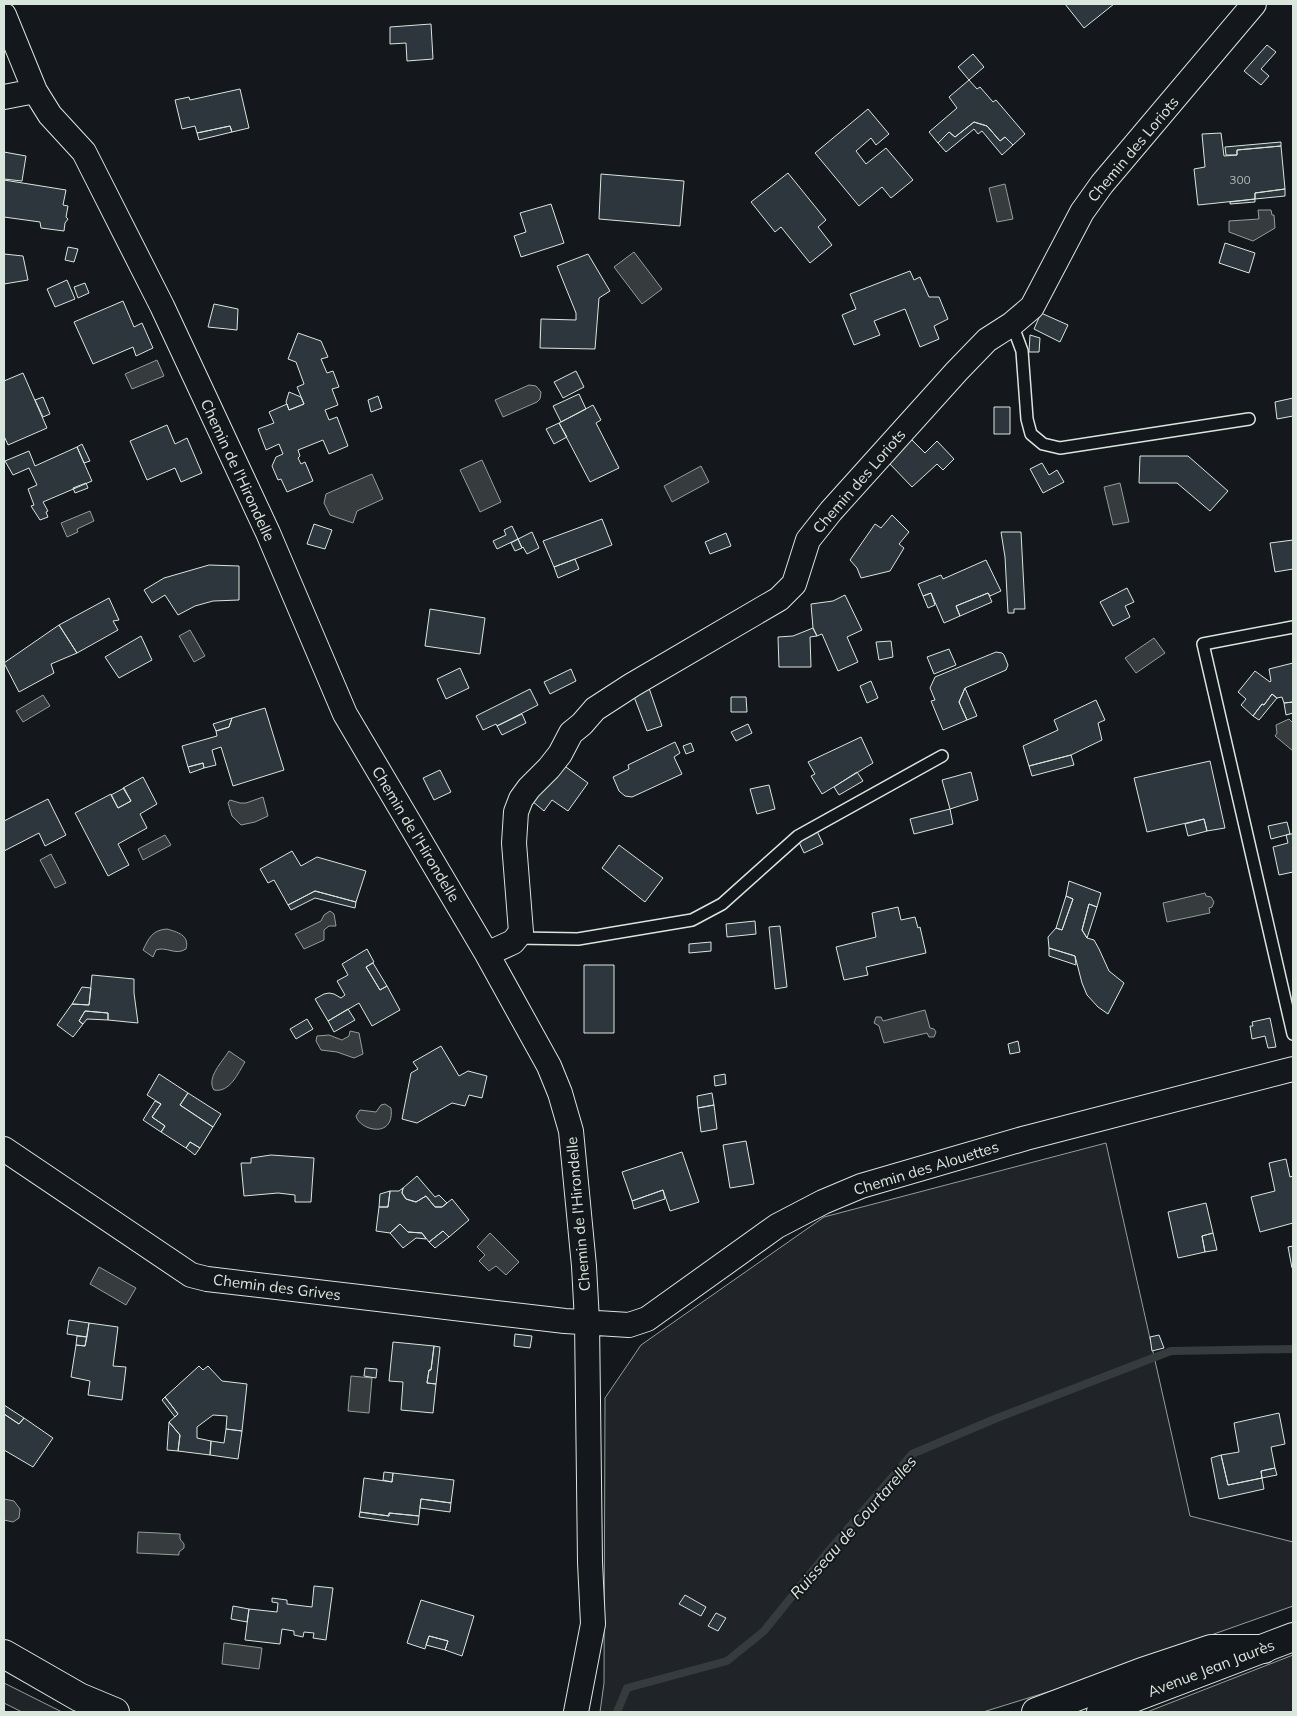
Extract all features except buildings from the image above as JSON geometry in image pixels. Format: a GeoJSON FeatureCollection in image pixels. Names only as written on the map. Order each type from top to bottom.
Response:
{"type":"FeatureCollection","features":[{"type":"Feature","properties":{"kind":"main road","name":"Avenue Jean Jaurès"},"geometry":{"type":"LineString","coordinates":[[1101,1712],[1293,1637]]}},
{"type":"Feature","properties":{"kind":"main road"},"geometry":{"type":"LineString","coordinates":[[1036,1712],[1142,1672],[1211,1650],[1264,1649]]}},
{"type":"Feature","properties":{"kind":"main road"},"geometry":{"type":"LineString","coordinates":[[4,1654],[79,1697],[115,1712]]}},
{"type":"Feature","properties":{"kind":"main road"},"geometry":{"type":"LineString","coordinates":[[79,1697],[131,1712]]}},
{"type":"Feature","properties":{"kind":"street","name":"Chemin des Loriots"},"geometry":{"type":"LineString","coordinates":[[518,938],[521,932],[521,922],[514,843],[516,812],[521,799],[529,788],[560,754],[570,733],[582,724],[596,709],[632,685],[778,599],[794,584],[808,540],[957,371],[988,340],[1032,308],[1082,212],[1102,184],[1254,4]]}},
{"type":"Feature","properties":{"kind":"street","name":"Chemin de l'Hirondelle"},"geometry":{"type":"LineString","coordinates":[[4,15],[35,91],[50,115],[84,152],[162,306],[268,533],[345,714],[487,954],[549,1066],[560,1093],[570,1131],[584,1266],[587,1321],[590,1562],[593,1624],[576,1712]]}},
{"type":"Feature","properties":{"kind":"street"},"geometry":{"type":"LineString","coordinates":[[4,97],[35,91]]}},
{"type":"Feature","properties":{"kind":"street"},"geometry":{"type":"LineString","coordinates":[[487,954],[518,938]]}},
{"type":"Feature","properties":{"kind":"street","name":"Chemin des Alouettes"},"geometry":{"type":"LineString","coordinates":[[587,1321],[629,1325],[647,1319],[777,1226],[822,1202],[861,1186],[1026,1138],[1293,1069]]}},
{"type":"Feature","properties":{"kind":"street","name":"Chemin des Grives"},"geometry":{"type":"LineString","coordinates":[[4,1149],[191,1275],[207,1279],[478,1312],[587,1321]]}},
{"type":"Feature","properties":{"kind":"lane"},"geometry":{"type":"LineString","coordinates":[[1012,324],[1022,351],[1027,419],[1031,434],[1043,444],[1060,448],[1249,419]]}},
{"type":"Feature","properties":{"kind":"lane"},"geometry":{"type":"LineString","coordinates":[[1293,627],[1203,644],[1293,1034]]}},
{"type":"Feature","properties":{"kind":"lane"},"geometry":{"type":"LineString","coordinates":[[518,938],[578,939],[692,920],[722,904],[798,836],[942,756]]}},
{"type":"Feature","properties":{"kind":"shaded area"},"geometry":{"type":"Polygon","coordinates":[[[1005,184],[1013,219],[997,222],[989,188],[1005,184]]]}},
{"type":"Feature","properties":{"kind":"shaded area"},"geometry":{"type":"Polygon","coordinates":[[[1258,210],[1271,210],[1272,215],[1274,215],[1275,228],[1253,241],[1229,232],[1229,221],[1259,219],[1258,210]]]}},
{"type":"Feature","properties":{"kind":"shaded area"},"geometry":{"type":"Polygon","coordinates":[[[634,252],[662,289],[642,304],[614,267],[634,252]]]}},
{"type":"Feature","properties":{"kind":"shaded area"},"geometry":{"type":"Polygon","coordinates":[[[157,360],[164,376],[132,389],[125,374],[157,360]]]}},
{"type":"Feature","properties":{"kind":"shaded area"},"geometry":{"type":"Polygon","coordinates":[[[529,385],[536,386],[541,392],[540,399],[503,417],[495,400],[529,385]]]}},
{"type":"Feature","properties":{"kind":"shaded area"},"geometry":{"type":"Polygon","coordinates":[[[482,460],[501,502],[480,512],[460,470],[482,460]]]}},
{"type":"Feature","properties":{"kind":"shaded area"},"geometry":{"type":"Polygon","coordinates":[[[701,466],[709,482],[672,502],[664,486],[701,466]]]}},
{"type":"Feature","properties":{"kind":"shaded area"},"geometry":{"type":"Polygon","coordinates":[[[372,474],[383,499],[357,511],[353,523],[330,515],[324,503],[326,494],[372,474]]]}},
{"type":"Feature","properties":{"kind":"shaded area"},"geometry":{"type":"Polygon","coordinates":[[[1120,483],[1129,522],[1113,525],[1104,487],[1120,483]]]}},
{"type":"Feature","properties":{"kind":"shaded area"},"geometry":{"type":"Polygon","coordinates":[[[90,511],[94,521],[77,529],[78,532],[67,537],[61,523],[90,511]]]}},
{"type":"Feature","properties":{"kind":"shaded area"},"geometry":{"type":"Polygon","coordinates":[[[190,630],[205,656],[194,662],[179,636],[190,630]]]}},
{"type":"Feature","properties":{"kind":"shaded area"},"geometry":{"type":"Polygon","coordinates":[[[1154,638],[1165,653],[1136,673],[1125,658],[1154,638]]]}},
{"type":"Feature","properties":{"kind":"shaded area"},"geometry":{"type":"Polygon","coordinates":[[[43,695],[50,706],[23,722],[16,711],[43,695]]]}},
{"type":"Feature","properties":{"kind":"shaded area"},"geometry":{"type":"Polygon","coordinates":[[[1289,719],[1293,723],[1293,751],[1275,736],[1277,733],[1276,725],[1289,719]]]}},
{"type":"Feature","properties":{"kind":"shaded area"},"geometry":{"type":"Polygon","coordinates":[[[263,797],[268,816],[255,822],[241,825],[232,816],[228,803],[230,800],[246,803],[263,797]]]}},
{"type":"Feature","properties":{"kind":"shaded area"},"geometry":{"type":"Polygon","coordinates":[[[165,835],[171,845],[143,860],[138,849],[165,835]]]}},
{"type":"Feature","properties":{"kind":"shaded area"},"geometry":{"type":"Polygon","coordinates":[[[51,854],[66,883],[55,888],[40,860],[51,854]]]}},
{"type":"Feature","properties":{"kind":"shaded area"},"geometry":{"type":"Polygon","coordinates":[[[1205,893],[1214,902],[1212,907],[1209,908],[1210,913],[1167,922],[1163,903],[1205,893]]]}},
{"type":"Feature","properties":{"kind":"shaded area"},"geometry":{"type":"Polygon","coordinates":[[[330,911],[334,914],[336,926],[329,926],[324,930],[324,940],[304,949],[295,934],[321,921],[324,915],[330,911]]]}},
{"type":"Feature","properties":{"kind":"shaded area"},"geometry":{"type":"Polygon","coordinates":[[[167,929],[184,937],[187,944],[186,949],[178,952],[160,949],[156,950],[153,957],[143,950],[154,933],[167,929]]]}},
{"type":"Feature","properties":{"kind":"shaded area"},"geometry":{"type":"Polygon","coordinates":[[[925,1010],[930,1028],[936,1032],[934,1037],[929,1037],[927,1033],[884,1043],[879,1026],[874,1023],[876,1017],[881,1017],[883,1021],[925,1010]]]}},
{"type":"Feature","properties":{"kind":"shaded area"},"geometry":{"type":"Polygon","coordinates":[[[350,1031],[359,1033],[363,1054],[354,1058],[337,1052],[321,1050],[316,1041],[317,1036],[329,1035],[342,1040],[349,1036],[350,1031]]]}},
{"type":"Feature","properties":{"kind":"shaded area"},"geometry":{"type":"Polygon","coordinates":[[[229,1051],[245,1062],[229,1085],[220,1090],[214,1090],[212,1085],[213,1075],[229,1051]]]}},
{"type":"Feature","properties":{"kind":"shaded area"},"geometry":{"type":"Polygon","coordinates":[[[385,1104],[391,1108],[391,1118],[388,1125],[382,1128],[369,1128],[363,1125],[356,1116],[360,1110],[376,1112],[381,1105],[385,1104]]]}},
{"type":"Feature","properties":{"kind":"shaded area"},"geometry":{"type":"Polygon","coordinates":[[[1106,1143],[1190,1516],[1293,1542],[1293,1606],[1067,1686],[983,1712],[600,1712],[604,1683],[605,1398],[641,1345],[824,1217],[1106,1143]]]}},
{"type":"Feature","properties":{"kind":"shaded area"},"geometry":{"type":"Polygon","coordinates":[[[490,1233],[519,1262],[506,1275],[496,1266],[489,1271],[479,1261],[485,1255],[477,1247],[490,1233]]]}},
{"type":"Feature","properties":{"kind":"shaded area"},"geometry":{"type":"Polygon","coordinates":[[[99,1267],[136,1288],[126,1305],[90,1284],[99,1267]]]}},
{"type":"Feature","properties":{"kind":"shaded area"},"geometry":{"type":"Polygon","coordinates":[[[351,1376],[372,1378],[369,1413],[348,1411],[351,1376]]]}},
{"type":"Feature","properties":{"kind":"shaded area"},"geometry":{"type":"Polygon","coordinates":[[[4,1499],[14,1501],[20,1509],[19,1518],[13,1522],[4,1520],[4,1499]]]}},
{"type":"Feature","properties":{"kind":"shaded area"},"geometry":{"type":"Polygon","coordinates":[[[138,1532],[180,1534],[184,1548],[179,1552],[179,1555],[137,1553],[138,1532]]]}},
{"type":"Feature","properties":{"kind":"shaded area"},"geometry":{"type":"Polygon","coordinates":[[[224,1643],[262,1648],[259,1669],[222,1664],[224,1643]]]}},
{"type":"Feature","properties":{"kind":"shaded area"},"geometry":{"type":"Polygon","coordinates":[[[1293,1655],[1293,1712],[1147,1712],[1293,1655]]]}},
{"type":"Feature","properties":{"kind":"shaded area"},"geometry":{"type":"Polygon","coordinates":[[[4,1683],[62,1712],[22,1712],[4,1703],[4,1683]]]}},
{"type":"Feature","properties":{"kind":"waterway","name":"Ruisseau de Courtarelles"},"geometry":{"type":"LineString","coordinates":[[617,1712],[627,1688],[727,1661],[764,1631],[827,1553],[912,1454],[997,1418],[1171,1351],[1293,1349]]}}]}
